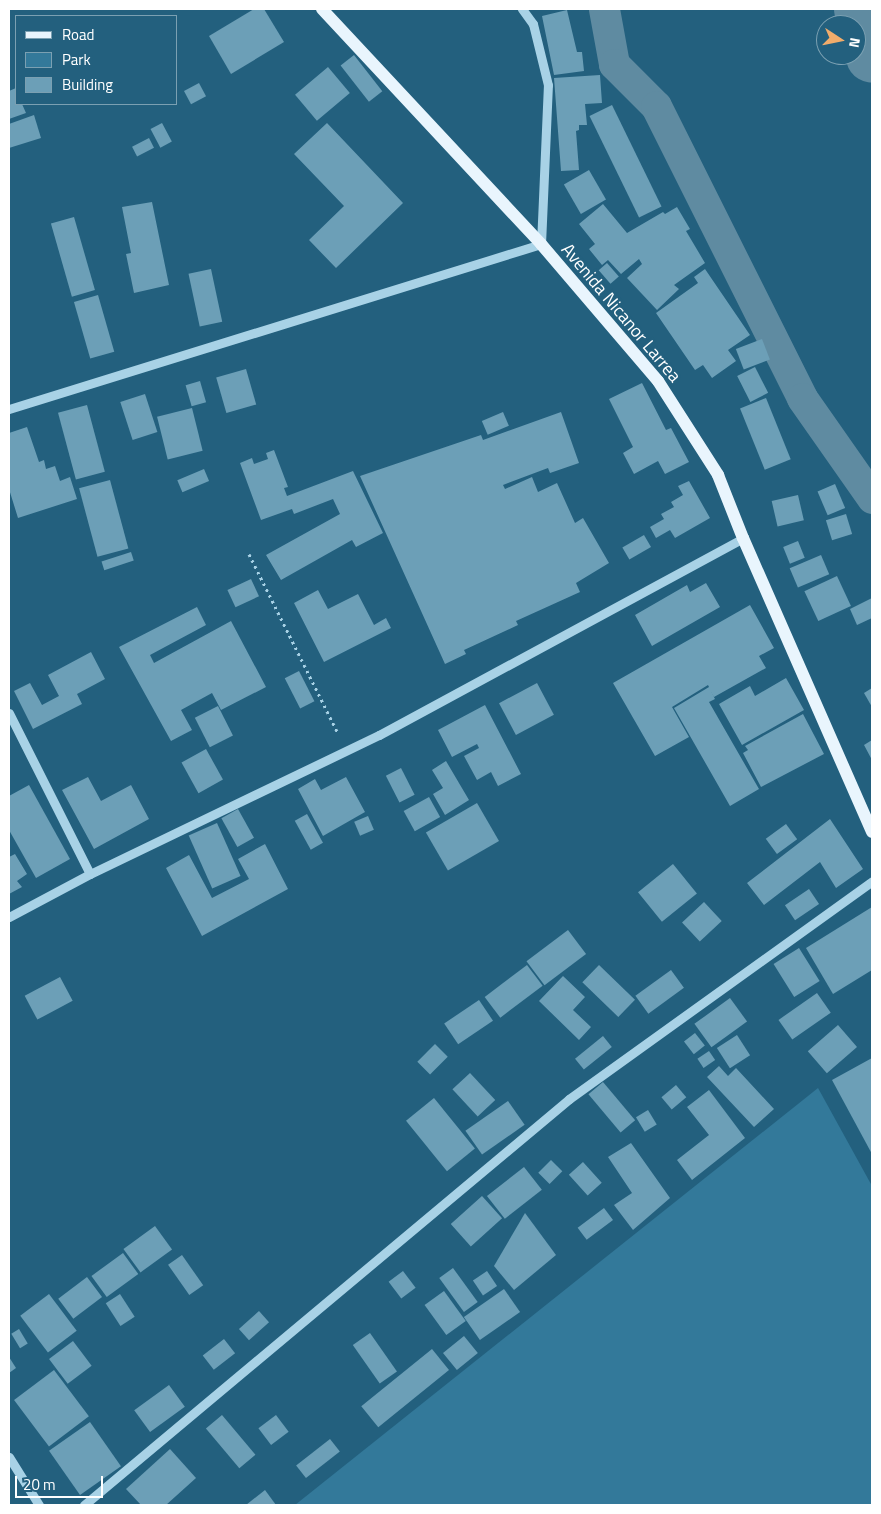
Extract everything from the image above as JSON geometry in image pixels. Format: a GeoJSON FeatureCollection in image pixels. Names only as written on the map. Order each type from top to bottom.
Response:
{"type":"FeatureCollection","features":[{"type":"Feature","properties":{"kind":"main road","name":"Avenida Nicanor Larrea"},"geometry":{"type":"LineString","coordinates":[[322,9],[541,244],[658,380],[718,475],[743,538],[872,832]]}},
{"type":"Feature","properties":{"kind":"street"},"geometry":{"type":"LineString","coordinates":[[9,410],[541,244],[548,85],[533,24],[522,9]]}},
{"type":"Feature","properties":{"kind":"street"},"geometry":{"type":"LineString","coordinates":[[9,917],[90,874],[379,735],[743,538]]}},
{"type":"Feature","properties":{"kind":"street"},"geometry":{"type":"LineString","coordinates":[[9,713],[90,874]]}},
{"type":"Feature","properties":{"kind":"street"},"geometry":{"type":"LineString","coordinates":[[84,1505],[569,1099],[872,881]]}},
{"type":"Feature","properties":{"kind":"street"},"geometry":{"type":"LineString","coordinates":[[9,1457],[38,1505]]}},
{"type":"Feature","properties":{"kind":"path"},"geometry":{"type":"LineString","coordinates":[[249,554],[346,750]]}},
{"type":"Feature","properties":{"kind":"green space"},"geometry":{"type":"Polygon","coordinates":[[[818,1088],[872,1186],[872,1505],[295,1505],[818,1088]]]}},
{"type":"Feature","properties":{"kind":"building"},"geometry":{"type":"Polygon","coordinates":[[[254,9],[264,9],[284,42],[231,74],[209,36],[254,9]]]}},
{"type":"Feature","properties":{"kind":"building"},"geometry":{"type":"Polygon","coordinates":[[[567,10],[577,52],[582,52],[584,71],[554,75],[542,16],[567,10]]]}},
{"type":"Feature","properties":{"kind":"building"},"geometry":{"type":"Polygon","coordinates":[[[354,55],[382,91],[369,102],[341,65],[354,55]]]}},
{"type":"Feature","properties":{"kind":"building"},"geometry":{"type":"Polygon","coordinates":[[[328,67],[350,93],[317,121],[295,95],[328,67]]]}},
{"type":"Feature","properties":{"kind":"building"},"geometry":{"type":"Polygon","coordinates":[[[600,75],[602,103],[585,104],[587,125],[579,125],[579,130],[576,131],[579,170],[561,171],[554,78],[600,75]]]}},
{"type":"Feature","properties":{"kind":"building"},"geometry":{"type":"Polygon","coordinates":[[[199,83],[206,96],[191,104],[184,91],[199,83]]]}},
{"type":"Feature","properties":{"kind":"building"},"geometry":{"type":"Polygon","coordinates":[[[15,88],[15,105],[22,105],[26,113],[9,119],[9,91],[15,88]]]}},
{"type":"Feature","properties":{"kind":"building"},"geometry":{"type":"Polygon","coordinates":[[[612,105],[662,207],[639,218],[590,116],[612,105]]]}},
{"type":"Feature","properties":{"kind":"building"},"geometry":{"type":"Polygon","coordinates":[[[34,115],[41,138],[9,148],[9,124],[34,115]]]}},
{"type":"Feature","properties":{"kind":"building"},"geometry":{"type":"Polygon","coordinates":[[[162,123],[172,142],[160,148],[151,129],[162,123]]]}},
{"type":"Feature","properties":{"kind":"building"},"geometry":{"type":"Polygon","coordinates":[[[327,123],[403,203],[336,268],[309,240],[344,206],[294,154],[327,123]]]}},
{"type":"Feature","properties":{"kind":"building"},"geometry":{"type":"Polygon","coordinates":[[[149,138],[154,148],[137,156],[132,147],[149,138]]]}},
{"type":"Feature","properties":{"kind":"building"},"geometry":{"type":"Polygon","coordinates":[[[589,170],[606,199],[581,214],[564,184],[589,170]]]}},
{"type":"Feature","properties":{"kind":"building"},"geometry":{"type":"Polygon","coordinates":[[[152,202],[169,285],[134,293],[126,254],[131,253],[122,207],[152,202]]]}},
{"type":"Feature","properties":{"kind":"building"},"geometry":{"type":"Polygon","coordinates":[[[603,204],[627,233],[663,212],[665,214],[677,207],[690,229],[686,231],[705,263],[674,285],[679,289],[657,310],[627,278],[642,264],[639,259],[621,274],[608,260],[602,265],[589,249],[595,244],[579,224],[603,204]]]}},
{"type":"Feature","properties":{"kind":"building"},"geometry":{"type":"Polygon","coordinates":[[[74,217],[95,290],[72,297],[51,224],[74,217]]]}},
{"type":"Feature","properties":{"kind":"building"},"geometry":{"type":"Polygon","coordinates":[[[607,263],[619,277],[611,284],[599,270],[607,263]]]}},
{"type":"Feature","properties":{"kind":"building"},"geometry":{"type":"Polygon","coordinates":[[[211,269],[222,322],[200,327],[189,274],[211,269]]]}},
{"type":"Feature","properties":{"kind":"building"},"geometry":{"type":"Polygon","coordinates":[[[705,269],[750,335],[728,350],[736,361],[712,378],[703,365],[695,370],[656,313],[698,283],[694,277],[705,269]]]}},
{"type":"Feature","properties":{"kind":"building"},"geometry":{"type":"Polygon","coordinates":[[[98,295],[114,352],[90,359],[74,302],[98,295]]]}},
{"type":"Feature","properties":{"kind":"building"},"geometry":{"type":"Polygon","coordinates":[[[762,339],[770,360],[744,370],[736,349],[762,339]]]}},
{"type":"Feature","properties":{"kind":"building"},"geometry":{"type":"Polygon","coordinates":[[[755,367],[768,393],[750,402],[737,376],[755,367]]]}},
{"type":"Feature","properties":{"kind":"building"},"geometry":{"type":"Polygon","coordinates":[[[246,369],[256,405],[226,413],[216,378],[246,369]]]}},
{"type":"Feature","properties":{"kind":"building"},"geometry":{"type":"Polygon","coordinates":[[[200,381],[206,402],[192,406],[186,385],[200,381]]]}},
{"type":"Feature","properties":{"kind":"building"},"geometry":{"type":"Polygon","coordinates":[[[642,383],[666,430],[671,428],[689,462],[665,474],[658,461],[634,474],[623,453],[633,447],[609,399],[642,383]]]}},
{"type":"Feature","properties":{"kind":"building"},"geometry":{"type":"Polygon","coordinates":[[[145,394],[157,432],[133,440],[120,402],[145,394]]]}},
{"type":"Feature","properties":{"kind":"building"},"geometry":{"type":"Polygon","coordinates":[[[766,398],[791,459],[765,470],[740,408],[766,398]]]}},
{"type":"Feature","properties":{"kind":"building"},"geometry":{"type":"Polygon","coordinates":[[[87,405],[105,472],[76,479],[58,413],[87,405]]]}},
{"type":"Feature","properties":{"kind":"building"},"geometry":{"type":"Polygon","coordinates":[[[192,408],[203,451],[168,459],[157,417],[192,408]]]}},
{"type":"Feature","properties":{"kind":"building"},"geometry":{"type":"Polygon","coordinates":[[[503,412],[509,426],[488,435],[482,421],[503,412]]]}},
{"type":"Feature","properties":{"kind":"building"},"geometry":{"type":"Polygon","coordinates":[[[561,412],[579,463],[550,473],[548,468],[503,485],[505,489],[532,477],[538,492],[557,483],[575,523],[583,518],[609,563],[576,583],[580,592],[516,621],[518,625],[464,650],[466,654],[445,664],[360,476],[481,435],[483,440],[561,412]]]}},
{"type":"Feature","properties":{"kind":"building"},"geometry":{"type":"Polygon","coordinates":[[[27,427],[39,462],[44,460],[46,469],[55,466],[60,481],[70,477],[77,499],[18,518],[9,489],[9,433],[27,427]]]}},
{"type":"Feature","properties":{"kind":"building"},"geometry":{"type":"Polygon","coordinates":[[[274,450],[288,487],[284,488],[287,496],[353,471],[383,533],[356,547],[352,540],[281,580],[266,555],[340,514],[333,499],[294,514],[292,509],[261,520],[240,463],[252,458],[254,464],[268,459],[266,453],[274,450]]]}},
{"type":"Feature","properties":{"kind":"building"},"geometry":{"type":"Polygon","coordinates":[[[204,469],[209,481],[182,492],[177,480],[204,469]]]}},
{"type":"Feature","properties":{"kind":"building"},"geometry":{"type":"Polygon","coordinates":[[[110,480],[128,549],[97,557],[79,488],[110,480]]]}},
{"type":"Feature","properties":{"kind":"building"},"geometry":{"type":"Polygon","coordinates":[[[689,481],[710,518],[675,538],[670,530],[656,538],[650,527],[664,519],[661,514],[674,507],[671,502],[683,495],[678,486],[689,481]]]}},
{"type":"Feature","properties":{"kind":"building"},"geometry":{"type":"Polygon","coordinates":[[[835,484],[845,508],[828,515],[818,491],[835,484]]]}},
{"type":"Feature","properties":{"kind":"building"},"geometry":{"type":"Polygon","coordinates":[[[798,495],[804,520],[778,526],[772,501],[798,495]]]}},
{"type":"Feature","properties":{"kind":"building"},"geometry":{"type":"Polygon","coordinates":[[[846,514],[852,534],[832,540],[826,520],[846,514]]]}},
{"type":"Feature","properties":{"kind":"building"},"geometry":{"type":"Polygon","coordinates":[[[644,535],[651,547],[629,560],[622,548],[644,535]]]}},
{"type":"Feature","properties":{"kind":"building"},"geometry":{"type":"Polygon","coordinates":[[[798,541],[805,558],[790,564],[783,547],[798,541]]]}},
{"type":"Feature","properties":{"kind":"building"},"geometry":{"type":"Polygon","coordinates":[[[131,552],[134,561],[104,570],[102,562],[131,552]]]}},
{"type":"Feature","properties":{"kind":"building"},"geometry":{"type":"Polygon","coordinates":[[[821,555],[829,574],[798,588],[790,568],[821,555]]]}},
{"type":"Feature","properties":{"kind":"building"},"geometry":{"type":"Polygon","coordinates":[[[837,576],[851,606],[818,621],[804,591],[837,576]]]}},
{"type":"Feature","properties":{"kind":"building"},"geometry":{"type":"Polygon","coordinates":[[[251,579],[259,596],[235,607],[227,590],[251,579]]]}},
{"type":"Feature","properties":{"kind":"building"},"geometry":{"type":"Polygon","coordinates":[[[706,583],[720,607],[652,646],[635,615],[687,585],[690,592],[706,583]]]}},
{"type":"Feature","properties":{"kind":"building"},"geometry":{"type":"Polygon","coordinates":[[[318,590],[328,609],[358,594],[374,625],[386,618],[391,628],[324,662],[294,603],[318,590]]]}},
{"type":"Feature","properties":{"kind":"building"},"geometry":{"type":"Polygon","coordinates":[[[872,598],[872,618],[857,625],[850,609],[872,598]]]}},
{"type":"Feature","properties":{"kind":"building"},"geometry":{"type":"Polygon","coordinates":[[[750,605],[774,648],[759,656],[766,668],[714,697],[710,690],[715,699],[709,702],[759,789],[730,806],[674,708],[709,687],[708,685],[672,707],[689,737],[655,756],[613,683],[750,605]]]}},
{"type":"Feature","properties":{"kind":"building"},"geometry":{"type":"Polygon","coordinates":[[[197,607],[206,625],[150,655],[154,663],[231,621],[266,687],[221,710],[212,693],[181,710],[192,730],[171,741],[119,647],[197,607]]]}},
{"type":"Feature","properties":{"kind":"building"},"geometry":{"type":"Polygon","coordinates":[[[91,652],[105,679],[77,694],[82,704],[33,729],[14,691],[30,683],[42,705],[59,696],[48,675],[91,652]]]}},
{"type":"Feature","properties":{"kind":"building"},"geometry":{"type":"Polygon","coordinates":[[[299,671],[314,701],[300,709],[285,678],[299,671]]]}},
{"type":"Feature","properties":{"kind":"building"},"geometry":{"type":"Polygon","coordinates":[[[786,678],[804,710],[742,745],[719,704],[750,686],[755,696],[786,678]]]}},
{"type":"Feature","properties":{"kind":"building"},"geometry":{"type":"Polygon","coordinates":[[[537,683],[554,715],[516,735],[499,703],[537,683]]]}},
{"type":"Feature","properties":{"kind":"building"},"geometry":{"type":"Polygon","coordinates":[[[872,688],[872,707],[864,693],[872,688]]]}},
{"type":"Feature","properties":{"kind":"building"},"geometry":{"type":"Polygon","coordinates":[[[485,705],[521,774],[498,786],[491,772],[477,780],[464,756],[479,748],[477,744],[452,757],[438,730],[485,705]]]}},
{"type":"Feature","properties":{"kind":"building"},"geometry":{"type":"Polygon","coordinates":[[[218,706],[233,735],[210,747],[195,718],[218,706]]]}},
{"type":"Feature","properties":{"kind":"building"},"geometry":{"type":"Polygon","coordinates":[[[803,714],[824,754],[761,787],[743,753],[748,750],[745,746],[803,714]]]}},
{"type":"Feature","properties":{"kind":"building"},"geometry":{"type":"Polygon","coordinates":[[[872,740],[872,760],[864,745],[872,740]]]}},
{"type":"Feature","properties":{"kind":"building"},"geometry":{"type":"Polygon","coordinates":[[[206,749],[223,780],[198,793],[182,763],[206,749]]]}},
{"type":"Feature","properties":{"kind":"building"},"geometry":{"type":"Polygon","coordinates":[[[446,761],[469,800],[445,815],[433,794],[443,788],[432,770],[446,761]]]}},
{"type":"Feature","properties":{"kind":"building"},"geometry":{"type":"Polygon","coordinates":[[[401,768],[415,795],[399,802],[386,776],[401,768]]]}},
{"type":"Feature","properties":{"kind":"building"},"geometry":{"type":"Polygon","coordinates":[[[88,777],[101,801],[131,785],[149,819],[94,849],[62,790],[88,777]]]}},
{"type":"Feature","properties":{"kind":"building"},"geometry":{"type":"Polygon","coordinates":[[[346,777],[365,812],[323,836],[298,789],[315,779],[321,790],[346,777]]]}},
{"type":"Feature","properties":{"kind":"building"},"geometry":{"type":"Polygon","coordinates":[[[29,785],[70,859],[36,878],[9,830],[9,796],[29,785]]]}},
{"type":"Feature","properties":{"kind":"building"},"geometry":{"type":"Polygon","coordinates":[[[429,797],[440,817],[415,831],[404,811],[429,797]]]}},
{"type":"Feature","properties":{"kind":"building"},"geometry":{"type":"Polygon","coordinates":[[[477,803],[499,841],[448,871],[426,832],[477,803]]]}},
{"type":"Feature","properties":{"kind":"building"},"geometry":{"type":"Polygon","coordinates":[[[238,809],[254,838],[237,847],[221,818],[238,809]]]}},
{"type":"Feature","properties":{"kind":"building"},"geometry":{"type":"Polygon","coordinates":[[[307,814],[323,843],[311,850],[295,821],[307,814]]]}},
{"type":"Feature","properties":{"kind":"building"},"geometry":{"type":"Polygon","coordinates":[[[368,816],[374,830],[360,836],[354,822],[368,816]]]}},
{"type":"Feature","properties":{"kind":"building"},"geometry":{"type":"Polygon","coordinates":[[[830,819],[863,869],[836,888],[820,862],[764,905],[747,883],[830,819]]]}},
{"type":"Feature","properties":{"kind":"building"},"geometry":{"type":"Polygon","coordinates":[[[217,823],[241,876],[212,889],[189,836],[217,823]]]}},
{"type":"Feature","properties":{"kind":"building"},"geometry":{"type":"Polygon","coordinates":[[[786,824],[797,839],[777,854],[766,839],[786,824]]]}},
{"type":"Feature","properties":{"kind":"building"},"geometry":{"type":"Polygon","coordinates":[[[265,844],[288,889],[202,936],[166,868],[189,855],[212,898],[249,879],[238,859],[265,844]]]}},
{"type":"Feature","properties":{"kind":"building"},"geometry":{"type":"Polygon","coordinates":[[[15,854],[27,874],[17,881],[22,887],[9,894],[9,857],[15,854]]]}},
{"type":"Feature","properties":{"kind":"building"},"geometry":{"type":"Polygon","coordinates":[[[673,864],[697,894],[662,922],[638,892],[673,864]]]}},
{"type":"Feature","properties":{"kind":"building"},"geometry":{"type":"Polygon","coordinates":[[[809,889],[819,904],[795,920],[785,905],[809,889]]]}},
{"type":"Feature","properties":{"kind":"building"},"geometry":{"type":"Polygon","coordinates":[[[704,902],[722,921],[700,941],[682,922],[704,902]]]}},
{"type":"Feature","properties":{"kind":"building"},"geometry":{"type":"Polygon","coordinates":[[[872,907],[872,970],[833,994],[806,948],[872,907]]]}},
{"type":"Feature","properties":{"kind":"building"},"geometry":{"type":"Polygon","coordinates":[[[568,930],[586,954],[545,985],[526,961],[568,930]]]}},
{"type":"Feature","properties":{"kind":"building"},"geometry":{"type":"Polygon","coordinates":[[[799,948],[820,981],[794,997],[774,964],[799,948]]]}},
{"type":"Feature","properties":{"kind":"building"},"geometry":{"type":"Polygon","coordinates":[[[527,965],[543,986],[500,1018],[485,997],[527,965]]]}},
{"type":"Feature","properties":{"kind":"building"},"geometry":{"type":"Polygon","coordinates":[[[599,965],[635,1000],[618,1017],[582,982],[599,965]]]}},
{"type":"Feature","properties":{"kind":"building"},"geometry":{"type":"Polygon","coordinates":[[[671,970],[684,988],[648,1014],[635,996],[671,970]]]}},
{"type":"Feature","properties":{"kind":"building"},"geometry":{"type":"Polygon","coordinates":[[[563,976],[585,997],[573,1010],[591,1027],[579,1040],[539,1001],[563,976]]]}},
{"type":"Feature","properties":{"kind":"building"},"geometry":{"type":"Polygon","coordinates":[[[60,977],[73,1001],[37,1020],[25,996],[60,977]]]}},
{"type":"Feature","properties":{"kind":"building"},"geometry":{"type":"Polygon","coordinates":[[[817,993],[831,1013],[792,1040],[778,1020],[817,993]]]}},
{"type":"Feature","properties":{"kind":"building"},"geometry":{"type":"Polygon","coordinates":[[[730,998],[747,1021],[711,1047],[694,1024],[730,998]]]}},
{"type":"Feature","properties":{"kind":"building"},"geometry":{"type":"Polygon","coordinates":[[[479,1000],[493,1021],[458,1044],[444,1023],[479,1000]]]}},
{"type":"Feature","properties":{"kind":"building"},"geometry":{"type":"Polygon","coordinates":[[[838,1025],[857,1047],[827,1073],[808,1051],[838,1025]]]}},
{"type":"Feature","properties":{"kind":"building"},"geometry":{"type":"Polygon","coordinates":[[[695,1033],[705,1046],[694,1054],[684,1042],[695,1033]]]}},
{"type":"Feature","properties":{"kind":"building"},"geometry":{"type":"Polygon","coordinates":[[[737,1035],[750,1055],[730,1068],[717,1048],[737,1035]]]}},
{"type":"Feature","properties":{"kind":"building"},"geometry":{"type":"Polygon","coordinates":[[[603,1036],[612,1047],[584,1070],[575,1059],[603,1036]]]}},
{"type":"Feature","properties":{"kind":"building"},"geometry":{"type":"Polygon","coordinates":[[[435,1044],[448,1057],[430,1074],[417,1062],[435,1044]]]}},
{"type":"Feature","properties":{"kind":"building"},"geometry":{"type":"Polygon","coordinates":[[[709,1051],[715,1060],[704,1068],[697,1059],[709,1051]]]}},
{"type":"Feature","properties":{"kind":"building"},"geometry":{"type":"Polygon","coordinates":[[[872,1058],[872,1154],[832,1080],[872,1058]]]}},
{"type":"Feature","properties":{"kind":"building"},"geometry":{"type":"Polygon","coordinates":[[[719,1066],[728,1076],[736,1068],[774,1109],[754,1127],[707,1077],[719,1066]]]}},
{"type":"Feature","properties":{"kind":"building"},"geometry":{"type":"Polygon","coordinates":[[[470,1073],[495,1100],[478,1116],[452,1089],[470,1073]]]}},
{"type":"Feature","properties":{"kind":"building"},"geometry":{"type":"Polygon","coordinates":[[[603,1082],[635,1120],[621,1133],[588,1094],[603,1082]]]}},
{"type":"Feature","properties":{"kind":"building"},"geometry":{"type":"Polygon","coordinates":[[[676,1085],[686,1097],[672,1109],[661,1097],[676,1085]]]}},
{"type":"Feature","properties":{"kind":"building"},"geometry":{"type":"Polygon","coordinates":[[[709,1090],[745,1138],[692,1180],[677,1160],[709,1135],[687,1107],[709,1090]]]}},
{"type":"Feature","properties":{"kind":"building"},"geometry":{"type":"Polygon","coordinates":[[[434,1098],[475,1149],[447,1171],[406,1121],[434,1098]]]}},
{"type":"Feature","properties":{"kind":"building"},"geometry":{"type":"Polygon","coordinates":[[[508,1101],[525,1125],[482,1155],[465,1131],[508,1101]]]}},
{"type":"Feature","properties":{"kind":"building"},"geometry":{"type":"Polygon","coordinates":[[[648,1110],[657,1125],[645,1132],[636,1117],[648,1110]]]}},
{"type":"Feature","properties":{"kind":"building"},"geometry":{"type":"Polygon","coordinates":[[[631,1143],[670,1198],[633,1230],[614,1205],[632,1193],[608,1157],[631,1143]]]}},
{"type":"Feature","properties":{"kind":"building"},"geometry":{"type":"Polygon","coordinates":[[[551,1160],[562,1171],[550,1184],[538,1173],[551,1160]]]}},
{"type":"Feature","properties":{"kind":"building"},"geometry":{"type":"Polygon","coordinates":[[[583,1162],[602,1183],[588,1196],[569,1175],[583,1162]]]}},
{"type":"Feature","properties":{"kind":"building"},"geometry":{"type":"Polygon","coordinates":[[[524,1167],[542,1190],[505,1219],[487,1196],[524,1167]]]}},
{"type":"Feature","properties":{"kind":"building"},"geometry":{"type":"Polygon","coordinates":[[[482,1196],[502,1218],[471,1246],[451,1224],[482,1196]]]}},
{"type":"Feature","properties":{"kind":"building"},"geometry":{"type":"Polygon","coordinates":[[[604,1208],[613,1220],[587,1240],[578,1228],[604,1208]]]}},
{"type":"Feature","properties":{"kind":"building"},"geometry":{"type":"Polygon","coordinates":[[[525,1213],[556,1255],[514,1290],[494,1266],[525,1213]]]}},
{"type":"Feature","properties":{"kind":"building"},"geometry":{"type":"Polygon","coordinates":[[[155,1226],[172,1249],[140,1272],[123,1249],[155,1226]]]}},
{"type":"Feature","properties":{"kind":"building"},"geometry":{"type":"Polygon","coordinates":[[[123,1253],[138,1274],[107,1297],[91,1276],[123,1253]]]}},
{"type":"Feature","properties":{"kind":"building"},"geometry":{"type":"Polygon","coordinates":[[[182,1255],[203,1285],[189,1295],[168,1265],[182,1255]]]}},
{"type":"Feature","properties":{"kind":"building"},"geometry":{"type":"Polygon","coordinates":[[[453,1268],[478,1302],[464,1312],[439,1278],[453,1268]]]}},
{"type":"Feature","properties":{"kind":"building"},"geometry":{"type":"Polygon","coordinates":[[[403,1271],[416,1288],[401,1299],[389,1282],[403,1271]]]}},
{"type":"Feature","properties":{"kind":"building"},"geometry":{"type":"Polygon","coordinates":[[[487,1271],[497,1286],[483,1295],[473,1281],[487,1271]]]}},
{"type":"Feature","properties":{"kind":"building"},"geometry":{"type":"Polygon","coordinates":[[[87,1277],[102,1297],[73,1319],[58,1299],[87,1277]]]}},
{"type":"Feature","properties":{"kind":"building"},"geometry":{"type":"Polygon","coordinates":[[[504,1289],[520,1312],[480,1340],[464,1317],[504,1289]]]}},
{"type":"Feature","properties":{"kind":"building"},"geometry":{"type":"Polygon","coordinates":[[[444,1291],[466,1321],[446,1335],[425,1305],[444,1291]]]}},
{"type":"Feature","properties":{"kind":"building"},"geometry":{"type":"Polygon","coordinates":[[[49,1294],[77,1331],[48,1352],[20,1316],[49,1294]]]}},
{"type":"Feature","properties":{"kind":"building"},"geometry":{"type":"Polygon","coordinates":[[[120,1294],[135,1317],[120,1326],[106,1303],[120,1294]]]}},
{"type":"Feature","properties":{"kind":"building"},"geometry":{"type":"Polygon","coordinates":[[[259,1311],[269,1322],[249,1340],[239,1329],[259,1311]]]}},
{"type":"Feature","properties":{"kind":"building"},"geometry":{"type":"Polygon","coordinates":[[[19,1329],[28,1344],[20,1348],[11,1334],[19,1329]]]}},
{"type":"Feature","properties":{"kind":"building"},"geometry":{"type":"Polygon","coordinates":[[[370,1333],[397,1372],[380,1384],[353,1345],[370,1333]]]}},
{"type":"Feature","properties":{"kind":"building"},"geometry":{"type":"Polygon","coordinates":[[[464,1336],[478,1353],[457,1370],[443,1353],[464,1336]]]}},
{"type":"Feature","properties":{"kind":"building"},"geometry":{"type":"Polygon","coordinates":[[[224,1339],[235,1353],[214,1370],[203,1356],[224,1339]]]}},
{"type":"Feature","properties":{"kind":"building"},"geometry":{"type":"Polygon","coordinates":[[[73,1341],[92,1366],[68,1384],[49,1359],[73,1341]]]}},
{"type":"Feature","properties":{"kind":"building"},"geometry":{"type":"Polygon","coordinates":[[[432,1349],[449,1370],[378,1427],[361,1406],[432,1349]]]}},
{"type":"Feature","properties":{"kind":"building"},"geometry":{"type":"Polygon","coordinates":[[[9,1357],[16,1368],[9,1373],[9,1357]]]}},
{"type":"Feature","properties":{"kind":"building"},"geometry":{"type":"Polygon","coordinates":[[[54,1370],[89,1416],[49,1446],[14,1400],[54,1370]]]}},
{"type":"Feature","properties":{"kind":"building"},"geometry":{"type":"Polygon","coordinates":[[[169,1385],[185,1407],[150,1432],[134,1410],[169,1385]]]}},
{"type":"Feature","properties":{"kind":"building"},"geometry":{"type":"Polygon","coordinates":[[[222,1415],[255,1455],[239,1468],[206,1428],[222,1415]]]}},
{"type":"Feature","properties":{"kind":"building"},"geometry":{"type":"Polygon","coordinates":[[[276,1415],[289,1432],[271,1445],[258,1428],[276,1415]]]}},
{"type":"Feature","properties":{"kind":"building"},"geometry":{"type":"Polygon","coordinates":[[[90,1422],[121,1466],[80,1495],[49,1451],[90,1422]]]}},
{"type":"Feature","properties":{"kind":"building"},"geometry":{"type":"Polygon","coordinates":[[[330,1439],[340,1452],[306,1478],[296,1465],[330,1439]]]}},
{"type":"Feature","properties":{"kind":"building"},"geometry":{"type":"Polygon","coordinates":[[[170,1449],[196,1478],[166,1505],[141,1505],[126,1489],[170,1449]]]}},
{"type":"Feature","properties":{"kind":"building"},"geometry":{"type":"Polygon","coordinates":[[[265,1490],[276,1505],[246,1505],[265,1490]]]}},
{"type":"Feature","properties":{"kind":"waterway"},"geometry":{"type":"LineString","coordinates":[[604,9],[614,64],[656,106],[802,398],[872,498]]}},
{"type":"Feature","properties":{"kind":"waterway"},"geometry":{"type":"LineString","coordinates":[[860,9],[872,57]]}}]}
